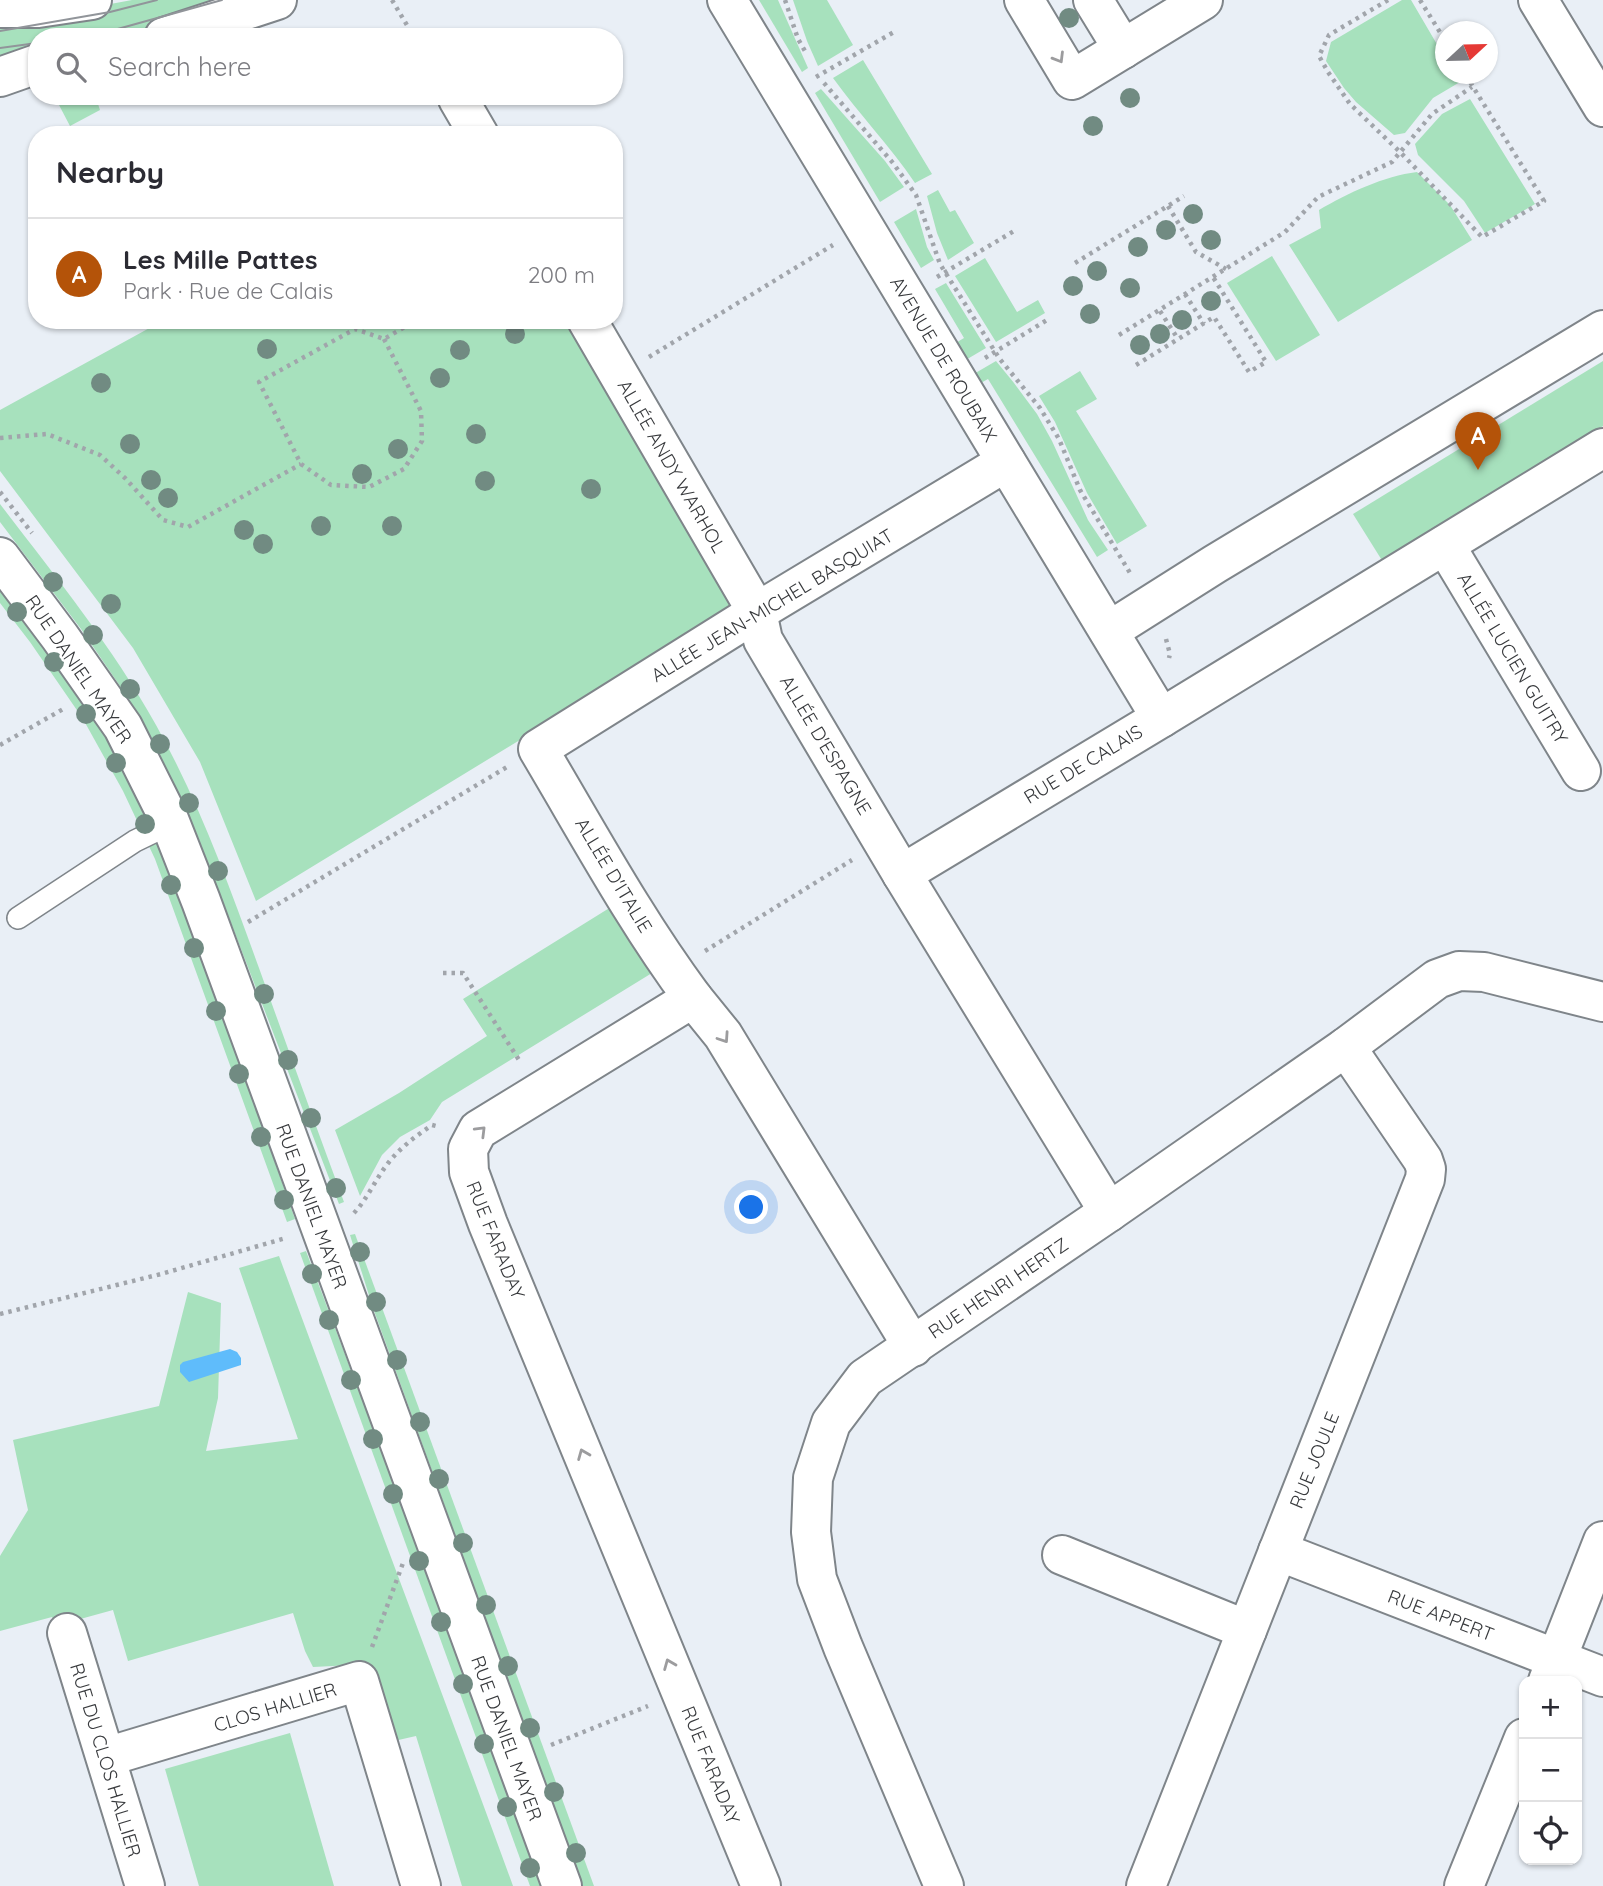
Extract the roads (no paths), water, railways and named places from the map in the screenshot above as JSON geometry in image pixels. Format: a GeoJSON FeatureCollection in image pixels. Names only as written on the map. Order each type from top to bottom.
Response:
{"type":"FeatureCollection","features":[{"type":"Feature","properties":{"kind":"street"},"geometry":{"type":"LineString","coordinates":[[0,8],[38,8],[92,0]]}},
{"type":"Feature","properties":{"kind":"street"},"geometry":{"type":"LineString","coordinates":[[191,28],[277,0]]}},
{"type":"Feature","properties":{"kind":"street","name":"AVENUE DE ROUBAIX"},"geometry":{"type":"LineString","coordinates":[[727,0],[1161,718]]}},
{"type":"Feature","properties":{"kind":"street"},"geometry":{"type":"LineString","coordinates":[[1024,0],[1072,80],[1203,0]]}},
{"type":"Feature","properties":{"kind":"street"},"geometry":{"type":"LineString","coordinates":[[1093,0],[1123,49]]}},
{"type":"Feature","properties":{"kind":"street"},"geometry":{"type":"LineString","coordinates":[[1538,0],[1603,107]]}},
{"type":"Feature","properties":{"kind":"street"},"geometry":{"type":"LineString","coordinates":[[0,77],[28,67]]}},
{"type":"Feature","properties":{"kind":"street"},"geometry":{"type":"LineString","coordinates":[[462,105],[474,126]]}},
{"type":"Feature","properties":{"kind":"street","name":"ALLÉE ANDY WARHOL"},"geometry":{"type":"LineString","coordinates":[[592,329],[757,612]]}},
{"type":"Feature","properties":{"kind":"street"},"geometry":{"type":"LineString","coordinates":[[1109,631],[1603,330]]}},
{"type":"Feature","properties":{"kind":"street","name":"RUE DE CALAIS"},"geometry":{"type":"LineString","coordinates":[[902,874],[1603,448]]}},
{"type":"Feature","properties":{"kind":"street","name":"ALLÉE JEAN-MICHEL BASQUIAT"},"geometry":{"type":"LineString","coordinates":[[538,749],[757,612],[1006,462]]}},
{"type":"Feature","properties":{"kind":"street","name":"ALLÉE LUCIEN GUITRY"},"geometry":{"type":"LineString","coordinates":[[1445,545],[1581,771]]}},
{"type":"Feature","properties":{"kind":"street","name":"RUE DANIEL MAYER"},"geometry":{"type":"LineString","coordinates":[[0,557],[123,727],[170,824],[201,901],[562,1886]]}},
{"type":"Feature","properties":{"kind":"street","name":"ALLÉE D'ESPAGNE"},"geometry":{"type":"LineString","coordinates":[[757,612],[763,640],[902,874]]}},
{"type":"Feature","properties":{"kind":"street","name":"ALLÉE D'ITALIE"},"geometry":{"type":"LineString","coordinates":[[538,749],[683,985]]}},
{"type":"Feature","properties":{"kind":"street"},"geometry":{"type":"LineString","coordinates":[[902,874],[1108,1212]]}},
{"type":"Feature","properties":{"kind":"street","name":"RUE HENRI HERTZ"},"geometry":{"type":"LineString","coordinates":[[944,1886],[817,1579],[811,1532],[813,1478],[831,1423],[865,1378],[1346,1047],[1437,979],[1459,971],[1484,972],[1603,1002]]}},
{"type":"Feature","properties":{"kind":"street"},"geometry":{"type":"LineString","coordinates":[[683,985],[723,1035],[913,1346]]}},
{"type":"Feature","properties":{"kind":"street","name":"RUE FARADAY"},"geometry":{"type":"LineString","coordinates":[[683,985],[478,1130],[468,1149],[469,1172],[761,1886]]}},
{"type":"Feature","properties":{"kind":"street","name":"RUE JOULE"},"geometry":{"type":"LineString","coordinates":[[1146,1886],[1425,1179],[1423,1160],[1346,1047]]}},
{"type":"Feature","properties":{"kind":"street"},"geometry":{"type":"LineString","coordinates":[[1553,1671],[1603,1541]]}},
{"type":"Feature","properties":{"kind":"street","name":"RUE APPERT"},"geometry":{"type":"LineString","coordinates":[[1278,1551],[1553,1671],[1603,1677]]}},
{"type":"Feature","properties":{"kind":"street"},"geometry":{"type":"LineString","coordinates":[[1062,1555],[1247,1630]]}},
{"type":"Feature","properties":{"kind":"street","name":"RUE DU CLOS HALLIER"},"geometry":{"type":"LineString","coordinates":[[67,1633],[145,1886]]}},
{"type":"Feature","properties":{"kind":"street","name":"CLOS HALLIER"},"geometry":{"type":"LineString","coordinates":[[106,1757],[359,1681],[421,1886]]}},
{"type":"Feature","properties":{"kind":"street"},"geometry":{"type":"LineString","coordinates":[[1464,1886],[1524,1739]]}},
{"type":"Feature","properties":{"kind":"lane"},"geometry":{"type":"LineString","coordinates":[[18,918],[135,841],[170,824]]}},
{"type":"Feature","properties":{"kind":"water"},"geometry":{"type":"Polygon","coordinates":[[[230,1349],[237,1352],[241,1365],[189,1382],[180,1372],[183,1362],[230,1349]]]}},
{"type":"Feature","properties":{"kind":"tram line"},"geometry":{"type":"LineString","coordinates":[[0,31],[110,12],[157,0]]}},
{"type":"Feature","properties":{"kind":"tram line"},"geometry":{"type":"LineString","coordinates":[[121,28],[222,0]]}},
{"type":"Feature","properties":{"kind":"tram line"},"geometry":{"type":"LineString","coordinates":[[0,48],[28,44]]}},
{"type":"Feature","properties":{"kind":"place","name":"Les Mille Pattes"},"geometry":{"type":"Point","coordinates":[1478,470]}}]}
